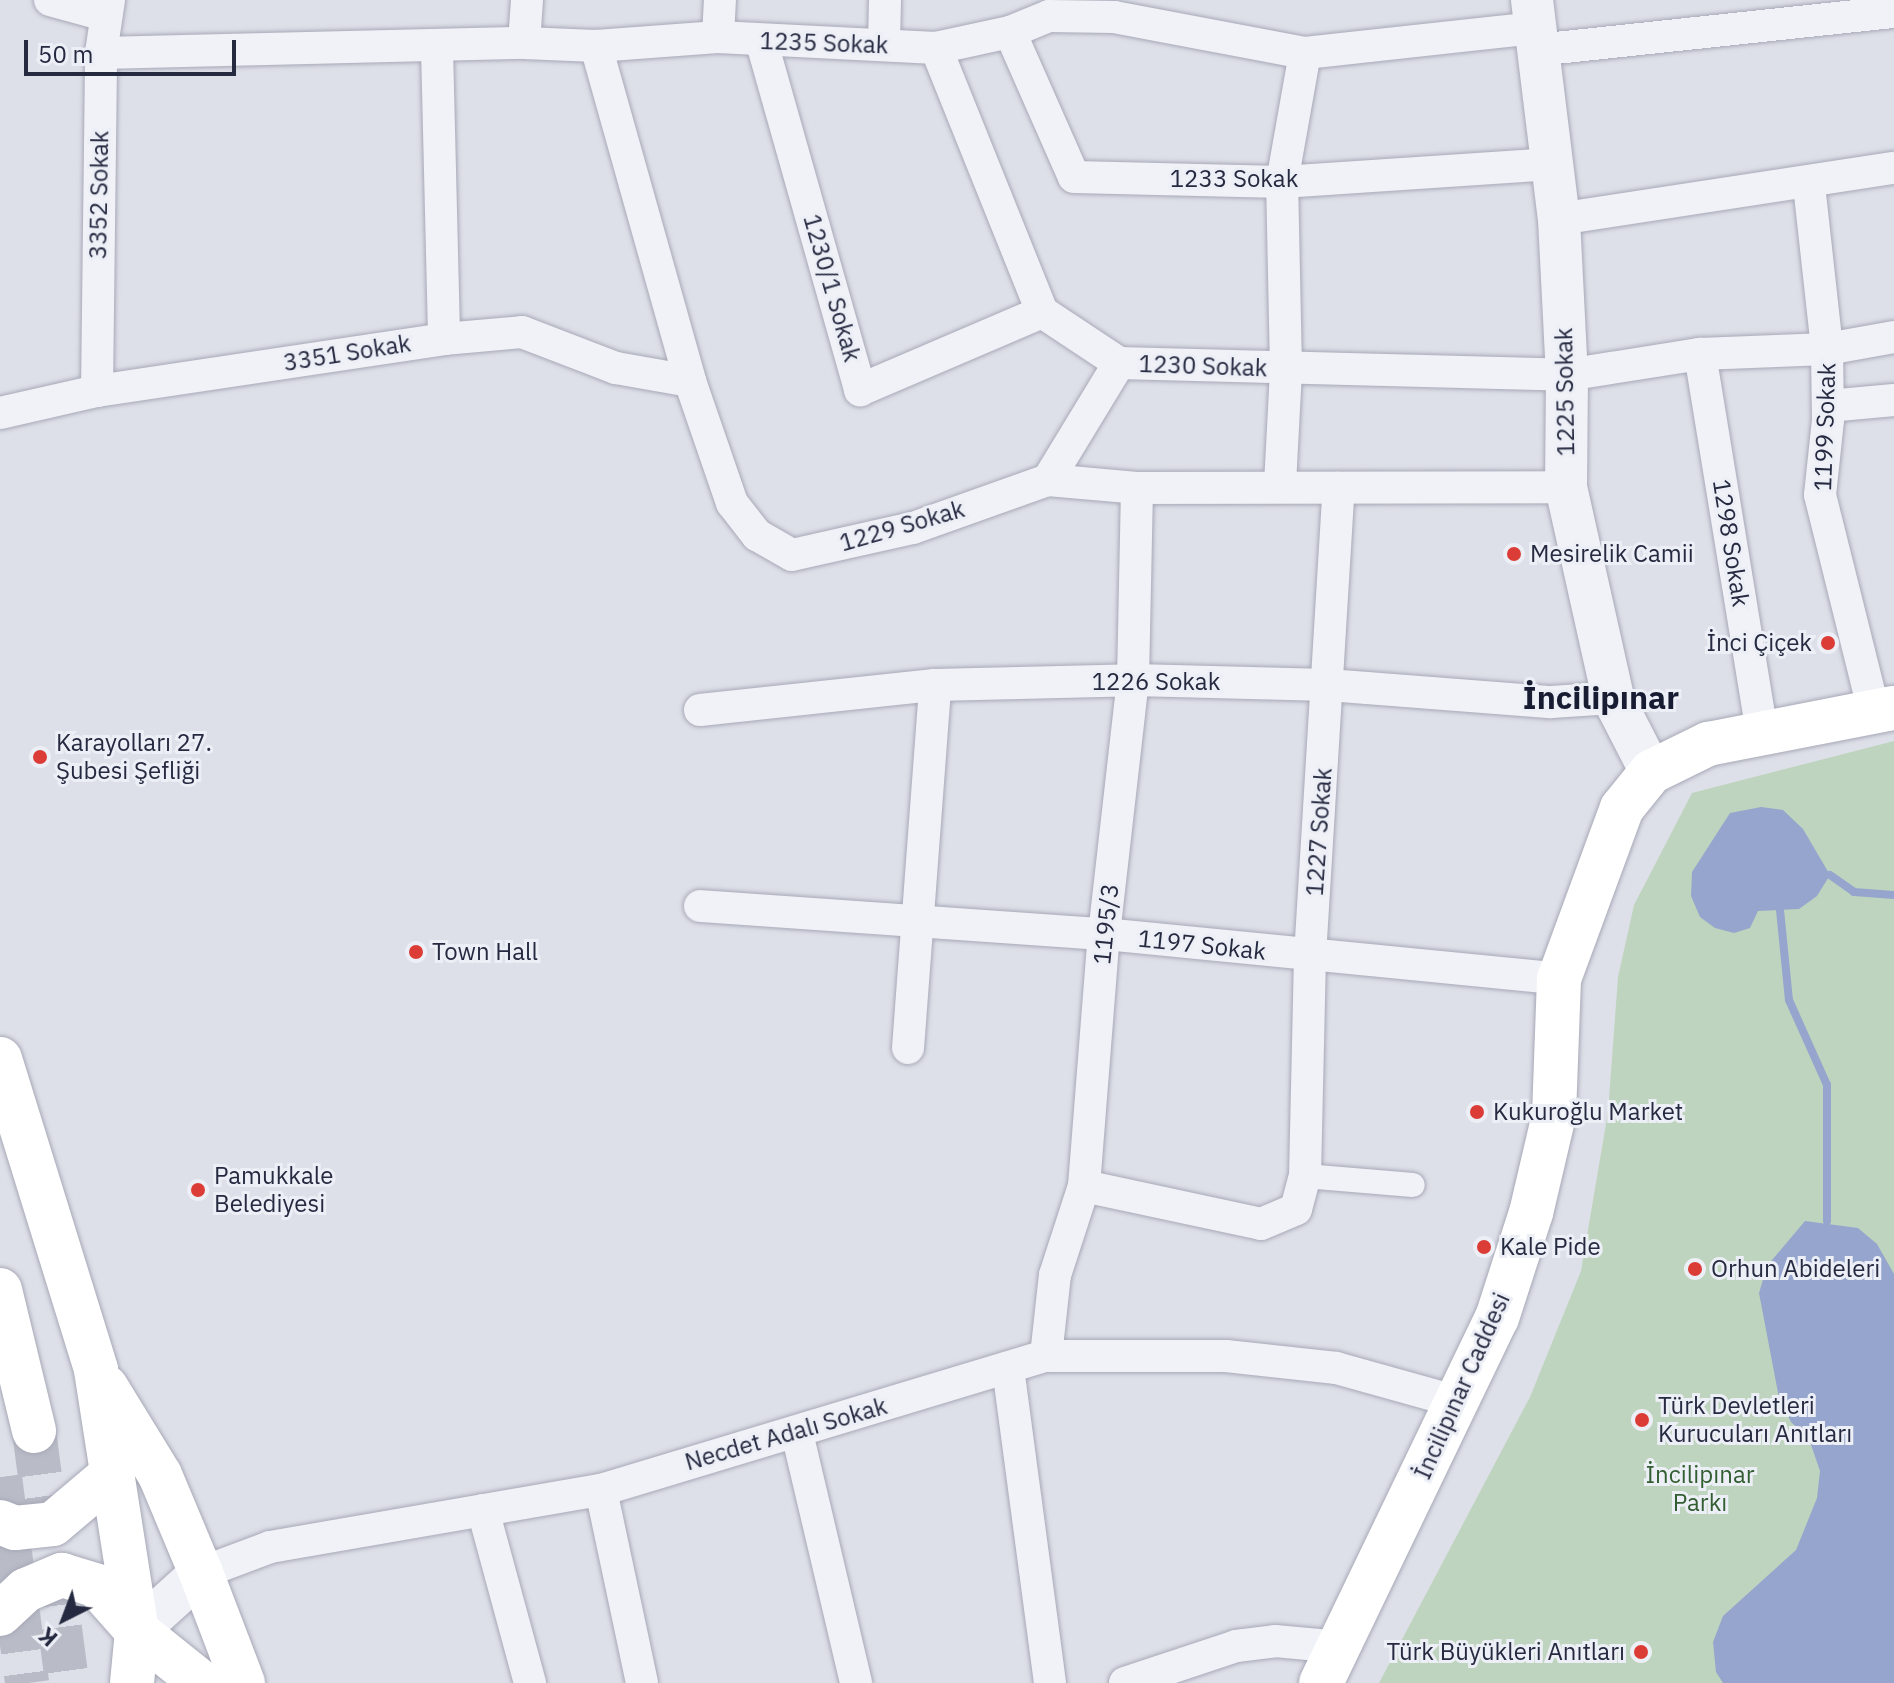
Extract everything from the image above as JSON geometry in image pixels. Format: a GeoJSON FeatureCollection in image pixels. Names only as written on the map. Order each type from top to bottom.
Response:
{"type":"FeatureCollection","features":[{"type":"Feature","properties":{"kind":"main road","name":"İncilipınar Caddesi"},"geometry":{"type":"LineString","coordinates":[[1331,1665],[1497,1318],[1535,1199],[1554,1115],[1559,979],[1622,808],[1651,772],[1708,744],[1884,710]]}},
{"type":"Feature","properties":{"kind":"main road"},"geometry":{"type":"LineString","coordinates":[[0,1059],[96,1370],[137,1631],[132,1683]]}},
{"type":"Feature","properties":{"kind":"main road"},"geometry":{"type":"LineString","coordinates":[[0,1290],[34,1431]]}},
{"type":"Feature","properties":{"kind":"main road"},"geometry":{"type":"LineString","coordinates":[[96,1370],[160,1475],[243,1683]]}},
{"type":"Feature","properties":{"kind":"main road"},"geometry":{"type":"LineString","coordinates":[[0,1522],[15,1528],[53,1524],[112,1474]]}},
{"type":"Feature","properties":{"kind":"main road"},"geometry":{"type":"LineString","coordinates":[[0,1614],[26,1590],[62,1575],[97,1586],[137,1631],[202,1683]]}},
{"type":"Feature","properties":{"kind":"street"},"geometry":{"type":"LineString","coordinates":[[50,0],[107,8]]}},
{"type":"Feature","properties":{"kind":"street"},"geometry":{"type":"LineString","coordinates":[[524,43],[527,0]]}},
{"type":"Feature","properties":{"kind":"street"},"geometry":{"type":"LineString","coordinates":[[718,37],[720,0]]}},
{"type":"Feature","properties":{"kind":"street"},"geometry":{"type":"LineString","coordinates":[[884,44],[885,0]]}},
{"type":"Feature","properties":{"kind":"street","name":"3352 Sokak"},"geometry":{"type":"LineString","coordinates":[[97,391],[101,53],[107,8]]}},
{"type":"Feature","properties":{"kind":"street","name":"1235 Sokak"},"geometry":{"type":"LineString","coordinates":[[101,53],[437,48],[524,43],[596,46],[718,37],[762,43],[884,44],[936,48],[1010,32],[1049,16],[1114,17],[1305,53],[1536,26],[1894,12]]}},
{"type":"Feature","properties":{"kind":"street","name":"1225 Sokak"},"geometry":{"type":"LineString","coordinates":[[1536,26],[1559,219],[1567,375],[1566,487],[1613,698],[1651,772]]}},
{"type":"Feature","properties":{"kind":"street","name":"1233 Sokak"},"geometry":{"type":"LineString","coordinates":[[1010,32],[1074,177],[1282,182],[1552,164]]}},
{"type":"Feature","properties":{"kind":"street","name":"1230/1 Sokak"},"geometry":{"type":"LineString","coordinates":[[762,43],[860,390],[1042,312]]}},
{"type":"Feature","properties":{"kind":"street","name":"1229 Sokak"},"geometry":{"type":"LineString","coordinates":[[596,46],[690,381],[732,503],[757,535],[792,555],[913,528],[1048,480],[1137,488],[1280,485],[1339,488],[1566,487]]}},
{"type":"Feature","properties":{"kind":"street"},"geometry":{"type":"LineString","coordinates":[[437,48],[444,339]]}},
{"type":"Feature","properties":{"kind":"street"},"geometry":{"type":"LineString","coordinates":[[936,48],[1042,312]]}},
{"type":"Feature","properties":{"kind":"street"},"geometry":{"type":"LineString","coordinates":[[1280,485],[1286,369],[1282,182],[1305,53]]}},
{"type":"Feature","properties":{"kind":"street"},"geometry":{"type":"LineString","coordinates":[[1559,219],[1809,185],[1894,168]]}},
{"type":"Feature","properties":{"kind":"street","name":"1199 Sokak"},"geometry":{"type":"LineString","coordinates":[[1809,185],[1827,349],[1828,406],[1820,495],[1884,710]]}},
{"type":"Feature","properties":{"kind":"street","name":"1230 Sokak"},"geometry":{"type":"LineString","coordinates":[[1042,312],[1119,363],[1286,369],[1567,375],[1700,354],[1827,349],[1894,337]]}},
{"type":"Feature","properties":{"kind":"street","name":"3351 Sokak"},"geometry":{"type":"LineString","coordinates":[[0,413],[97,391],[444,339],[522,332],[616,368],[690,381]]}},
{"type":"Feature","properties":{"kind":"street","name":"1298 Sokak"},"geometry":{"type":"LineString","coordinates":[[1700,354],[1762,732]]}},
{"type":"Feature","properties":{"kind":"street"},"geometry":{"type":"LineString","coordinates":[[1048,480],[1119,363]]}},
{"type":"Feature","properties":{"kind":"street"},"geometry":{"type":"LineString","coordinates":[[1828,406],[1894,400]]}},
{"type":"Feature","properties":{"kind":"street","name":"1195/3"},"geometry":{"type":"LineString","coordinates":[[1046,1356],[1055,1275],[1084,1186],[1104,934],[1133,680],[1137,488]]}},
{"type":"Feature","properties":{"kind":"street","name":"1227 Sokak"},"geometry":{"type":"LineString","coordinates":[[1084,1186],[1261,1224],[1296,1209],[1305,1176],[1310,956],[1339,488]]}},
{"type":"Feature","properties":{"kind":"street","name":"1226 Sokak"},"geometry":{"type":"LineString","coordinates":[[700,710],[935,685],[1133,680],[1328,685],[1551,702],[1613,698]]}},
{"type":"Feature","properties":{"kind":"street"},"geometry":{"type":"LineString","coordinates":[[908,1048],[935,685]]}},
{"type":"Feature","properties":{"kind":"street","name":"1197 Sokak"},"geometry":{"type":"LineString","coordinates":[[700,906],[1104,934],[1559,979]]}},
{"type":"Feature","properties":{"kind":"street"},"geometry":{"type":"LineString","coordinates":[[1305,1176],[1413,1185]]}},
{"type":"Feature","properties":{"kind":"street","name":"Necdet Adalı Sokak"},"geometry":{"type":"LineString","coordinates":[[137,1631],[201,1573],[270,1547],[601,1490],[1046,1356],[1226,1356],[1336,1368],[1458,1402]]}},
{"type":"Feature","properties":{"kind":"street"},"geometry":{"type":"LineString","coordinates":[[1008,1368],[1050,1683]]}},
{"type":"Feature","properties":{"kind":"street"},"geometry":{"type":"LineString","coordinates":[[797,1433],[856,1683]]}},
{"type":"Feature","properties":{"kind":"street"},"geometry":{"type":"LineString","coordinates":[[601,1490],[642,1683]]}},
{"type":"Feature","properties":{"kind":"street"},"geometry":{"type":"LineString","coordinates":[[483,1510],[530,1683]]}},
{"type":"Feature","properties":{"kind":"street"},"geometry":{"type":"LineString","coordinates":[[1125,1683],[1236,1646],[1275,1641],[1331,1665]]}},
{"type":"Feature","properties":{"kind":"green space","name":"İncilipınar Parkı"},"geometry":{"type":"Polygon","coordinates":[[[1894,741],[1894,1683],[1379,1683],[1530,1397],[1581,1271],[1608,1112],[1618,977],[1634,905],[1692,793],[1894,741]]]}},
{"type":"Feature","properties":{"kind":"water"},"geometry":{"type":"Polygon","coordinates":[[[1761,807],[1783,810],[1803,829],[1830,875],[1817,896],[1799,909],[1758,911],[1750,928],[1734,933],[1715,928],[1700,917],[1691,896],[1692,872],[1730,813],[1761,807]]]}},
{"type":"Feature","properties":{"kind":"water"},"geometry":{"type":"Polygon","coordinates":[[[1805,1221],[1858,1228],[1877,1244],[1894,1274],[1894,1683],[1723,1683],[1716,1672],[1713,1642],[1723,1616],[1796,1550],[1817,1498],[1820,1471],[1809,1439],[1791,1422],[1779,1398],[1759,1293],[1767,1266],[1805,1221]]]}},
{"type":"Feature","properties":{"kind":"waterway"},"geometry":{"type":"LineString","coordinates":[[1830,875],[1854,892],[1894,895]]}},
{"type":"Feature","properties":{"kind":"waterway"},"geometry":{"type":"LineString","coordinates":[[1780,910],[1789,1000],[1827,1085],[1827,1221]]}},
{"type":"Feature","properties":{"kind":"tunnel"},"geometry":{"type":"LineString","coordinates":[[34,1431],[67,1683]]}},
{"type":"Feature","properties":{"kind":"tunnel"},"geometry":{"type":"LineString","coordinates":[[0,1477],[27,1683]]}},
{"type":"Feature","properties":{"kind":"place","name":"Mesirelik Camii"},"geometry":{"type":"Point","coordinates":[1514,554]}},
{"type":"Feature","properties":{"kind":"place","name":"İnci Çiçek"},"geometry":{"type":"Point","coordinates":[1828,643]}},
{"type":"Feature","properties":{"kind":"place","name":"Karayolları 27. Şubesi Şefliği"},"geometry":{"type":"Point","coordinates":[40,757]}},
{"type":"Feature","properties":{"kind":"place","name":"Town Hall"},"geometry":{"type":"Point","coordinates":[416,952]}},
{"type":"Feature","properties":{"kind":"place","name":"Kukuroğlu Market"},"geometry":{"type":"Point","coordinates":[1477,1112]}},
{"type":"Feature","properties":{"kind":"place","name":"Pamukkale Belediyesi"},"geometry":{"type":"Point","coordinates":[198,1190]}},
{"type":"Feature","properties":{"kind":"place","name":"Kale Pide"},"geometry":{"type":"Point","coordinates":[1484,1247]}},
{"type":"Feature","properties":{"kind":"place","name":"Orhun Abideleri"},"geometry":{"type":"Point","coordinates":[1695,1269]}},
{"type":"Feature","properties":{"kind":"place","name":"Türk Devletleri Kurucuları Anıtları"},"geometry":{"type":"Point","coordinates":[1642,1420]}},
{"type":"Feature","properties":{"kind":"place","name":"Türk Büyükleri Anıtları"},"geometry":{"type":"Point","coordinates":[1641,1652]}},
{"type":"Feature","properties":{"kind":"district","name":"İncilipınar"},"geometry":{"type":"Point","coordinates":[1601,697]}}]}
